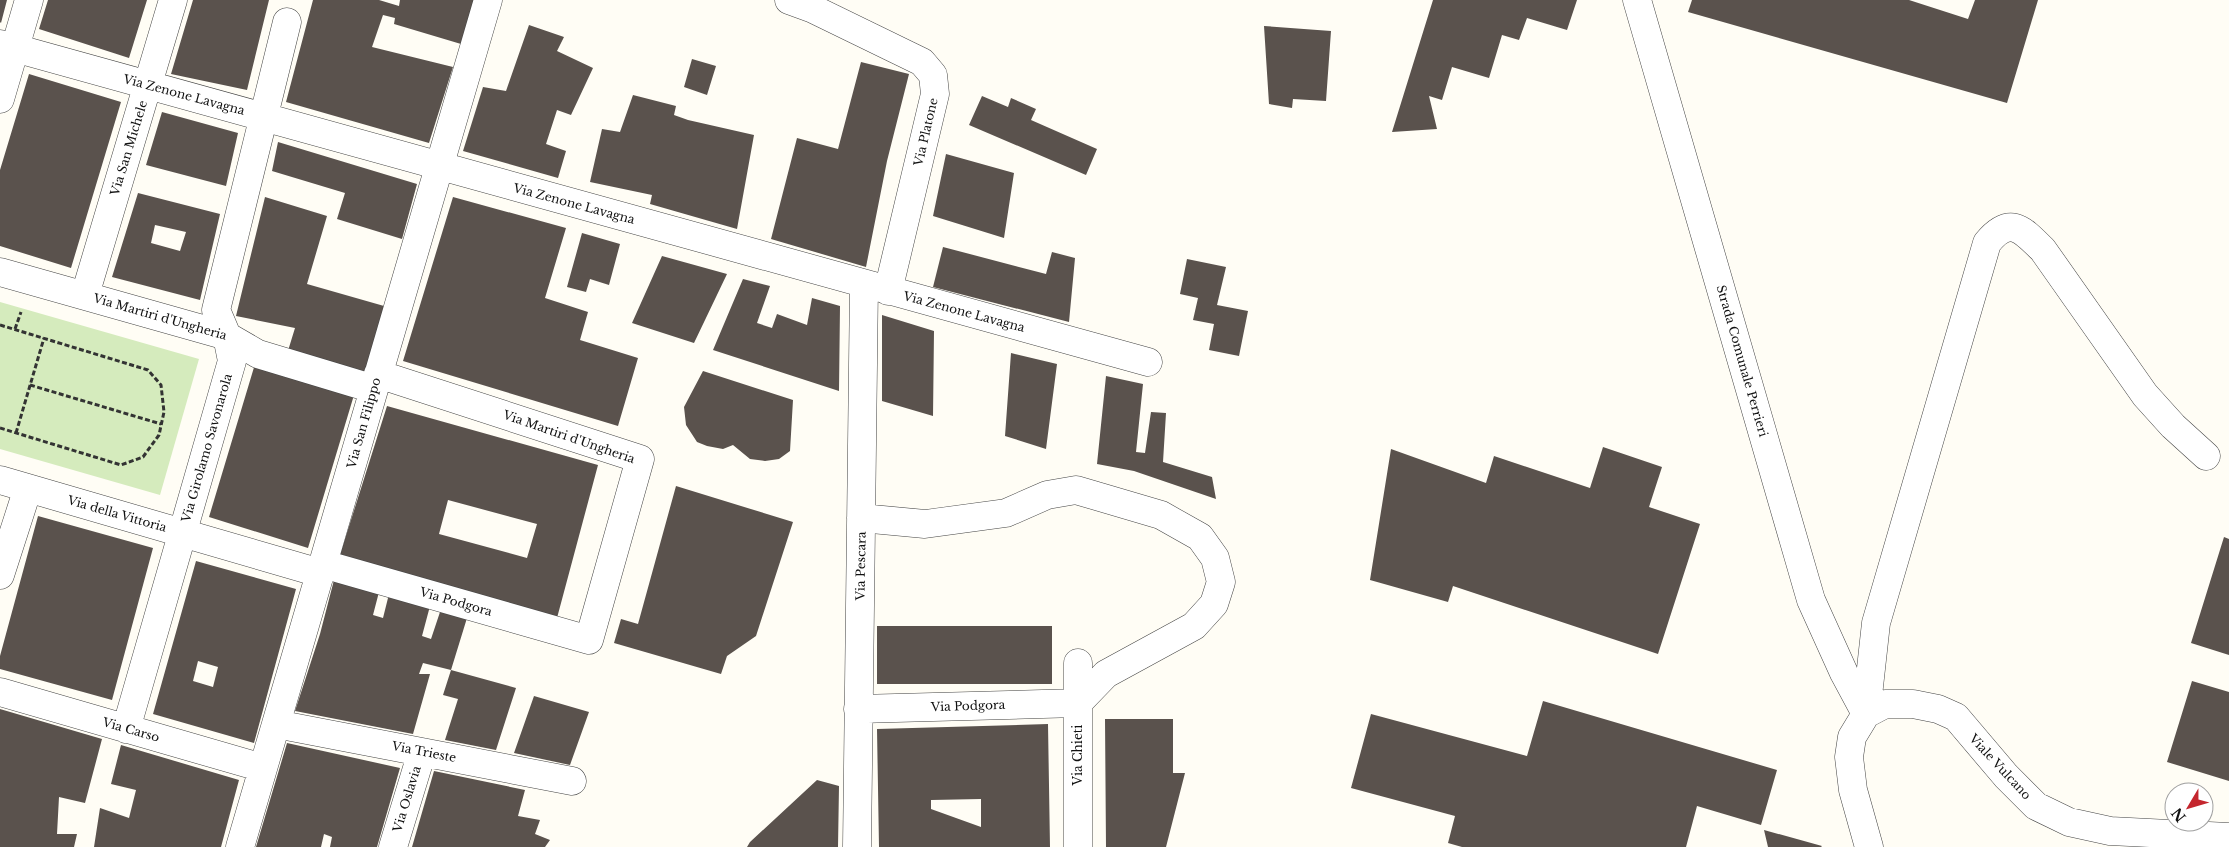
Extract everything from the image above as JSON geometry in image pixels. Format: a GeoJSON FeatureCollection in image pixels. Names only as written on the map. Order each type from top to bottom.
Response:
{"type":"FeatureCollection","features":[{"type":"Feature","properties":{"kind":"street"},"geometry":{"type":"LineString","coordinates":[[0,99],[7,47],[29,0]]}},
{"type":"Feature","properties":{"kind":"street","name":"Via San Michele"},"geometry":{"type":"LineString","coordinates":[[86,295],[173,0]]}},
{"type":"Feature","properties":{"kind":"street","name":"Via San Filippo"},"geometry":{"type":"LineString","coordinates":[[240,847],[488,0]]}},
{"type":"Feature","properties":{"kind":"street","name":"Via Platone"},"geometry":{"type":"LineString","coordinates":[[789,0],[811,8],[922,62],[933,75],[935,94],[876,287]]}},
{"type":"Feature","properties":{"kind":"street","name":"Strada Comunale Perrieri"},"geometry":{"type":"LineString","coordinates":[[1637,0],[1811,600],[1844,673],[1866,714]]}},
{"type":"Feature","properties":{"kind":"street","name":"Via Girolamo Savonarola"},"geometry":{"type":"LineString","coordinates":[[126,729],[232,361],[227,336],[216,310],[287,22]]}},
{"type":"Feature","properties":{"kind":"street","name":"Via Zenone Lavagna"},"geometry":{"type":"LineString","coordinates":[[7,47],[1148,362]]}},
{"type":"Feature","properties":{"kind":"street"},"geometry":{"type":"LineString","coordinates":[[1869,847],[1853,790],[1849,757],[1852,737],[1866,714],[1876,623],[1987,243],[1997,230],[2010,226],[2025,232],[2043,250],[2145,395],[2173,426],[2206,456]]}},
{"type":"Feature","properties":{"kind":"street","name":"Via Martiri d'Ungheria"},"geometry":{"type":"LineString","coordinates":[[0,272],[227,336],[258,354],[376,381],[640,459],[589,640]]}},
{"type":"Feature","properties":{"kind":"street","name":"Via Pescara"},"geometry":{"type":"LineString","coordinates":[[857,847],[861,518],[876,287]]}},
{"type":"Feature","properties":{"kind":"street","name":"Via della Vittoria"},"geometry":{"type":"LineString","coordinates":[[0,480],[182,533],[321,569]]}},
{"type":"Feature","properties":{"kind":"street"},"geometry":{"type":"LineString","coordinates":[[0,575],[28,488]]}},
{"type":"Feature","properties":{"kind":"street"},"geometry":{"type":"LineString","coordinates":[[861,518],[925,524],[1006,513],[1047,495],[1076,490],[1161,515],[1200,537],[1215,558],[1221,582],[1214,604],[1194,626],[1106,674],[1078,703]]}},
{"type":"Feature","properties":{"kind":"street","name":"Via Podgora"},"geometry":{"type":"LineString","coordinates":[[321,569],[589,640]]}},
{"type":"Feature","properties":{"kind":"street","name":"Via Chieti"},"geometry":{"type":"LineString","coordinates":[[1078,663],[1078,847]]}},
{"type":"Feature","properties":{"kind":"street","name":"Via Carso"},"geometry":{"type":"LineString","coordinates":[[0,692],[263,768]]}},
{"type":"Feature","properties":{"kind":"street","name":"Via Podgora"},"geometry":{"type":"LineString","coordinates":[[858,709],[1078,703]]}},
{"type":"Feature","properties":{"kind":"street","name":"Viale Vulcano"},"geometry":{"type":"LineString","coordinates":[[1866,714],[1885,704],[1914,704],[1938,708],[1956,717],[2006,776],[2036,806],[2069,822],[2110,831],[2229,836]]}},
{"type":"Feature","properties":{"kind":"street","name":"Via Trieste"},"geometry":{"type":"LineString","coordinates":[[276,724],[572,781]]}},
{"type":"Feature","properties":{"kind":"street","name":"Via Oslavia"},"geometry":{"type":"LineString","coordinates":[[393,847],[422,752]]}},
{"type":"Feature","properties":{"kind":"path"},"geometry":{"type":"LineString","coordinates":[[0,325],[148,370],[162,385],[164,412],[159,435],[143,457],[121,465],[0,428]]}},
{"type":"Feature","properties":{"kind":"path"},"geometry":{"type":"LineString","coordinates":[[16,433],[44,338]]}},
{"type":"Feature","properties":{"kind":"path"},"geometry":{"type":"LineString","coordinates":[[30,385],[161,424]]}},
{"type":"Feature","properties":{"kind":"green space"},"geometry":{"type":"Polygon","coordinates":[[[0,302],[199,359],[160,495],[0,449],[0,302]]]}},
{"type":"Feature","properties":{"kind":"building"},"geometry":{"type":"Polygon","coordinates":[[[0,0],[7,0],[1,23],[0,22],[0,0]]]}},
{"type":"Feature","properties":{"kind":"building"},"geometry":{"type":"Polygon","coordinates":[[[48,0],[147,0],[129,58],[39,29],[48,0]]]}},
{"type":"Feature","properties":{"kind":"building"},"geometry":{"type":"Polygon","coordinates":[[[193,0],[269,0],[247,90],[171,74],[193,0]]]}},
{"type":"Feature","properties":{"kind":"building"},"geometry":{"type":"Polygon","coordinates":[[[313,0],[379,0],[399,6],[400,0],[475,0],[461,44],[394,24],[395,18],[383,15],[372,47],[453,67],[429,143],[286,102],[313,0]]]}},
{"type":"Feature","properties":{"kind":"building"},"geometry":{"type":"Polygon","coordinates":[[[1433,0],[1577,0],[1567,30],[1527,18],[1519,40],[1502,35],[1489,78],[1452,67],[1442,100],[1429,96],[1437,129],[1392,132],[1433,0]]]}},
{"type":"Feature","properties":{"kind":"building"},"geometry":{"type":"Polygon","coordinates":[[[1692,0],[1909,0],[1968,19],[1975,0],[2038,0],[2007,103],[1688,12],[1692,0]]]}},
{"type":"Feature","properties":{"kind":"building"},"geometry":{"type":"Polygon","coordinates":[[[529,25],[564,37],[557,51],[593,68],[571,115],[557,110],[546,144],[566,151],[558,178],[463,151],[483,87],[506,91],[529,25]]]}},
{"type":"Feature","properties":{"kind":"building"},"geometry":{"type":"Polygon","coordinates":[[[1264,26],[1331,31],[1326,101],[1293,99],[1292,108],[1269,104],[1264,26]]]}},
{"type":"Feature","properties":{"kind":"building"},"geometry":{"type":"Polygon","coordinates":[[[692,59],[716,66],[707,95],[684,87],[692,59]]]}},
{"type":"Feature","properties":{"kind":"building"},"geometry":{"type":"Polygon","coordinates":[[[861,62],[909,74],[887,161],[866,267],[771,239],[797,138],[838,149],[861,62]]]}},
{"type":"Feature","properties":{"kind":"building"},"geometry":{"type":"Polygon","coordinates":[[[29,74],[121,102],[71,268],[0,246],[0,170],[29,74]]]}},
{"type":"Feature","properties":{"kind":"building"},"geometry":{"type":"Polygon","coordinates":[[[633,95],[676,106],[674,115],[688,120],[754,135],[737,229],[650,204],[652,195],[590,182],[602,129],[620,132],[633,95]]]}},
{"type":"Feature","properties":{"kind":"building"},"geometry":{"type":"Polygon","coordinates":[[[982,96],[1008,107],[1011,98],[1036,109],[1031,120],[1097,149],[1086,175],[969,125],[982,96]]]}},
{"type":"Feature","properties":{"kind":"building"},"geometry":{"type":"Polygon","coordinates":[[[162,112],[238,133],[226,186],[146,165],[162,112]]]}},
{"type":"Feature","properties":{"kind":"building"},"geometry":{"type":"Polygon","coordinates":[[[278,142],[417,184],[402,239],[337,219],[345,193],[272,171],[278,142]]]}},
{"type":"Feature","properties":{"kind":"building"},"geometry":{"type":"Polygon","coordinates":[[[946,154],[1014,173],[1004,238],[933,216],[946,154]]]}},
{"type":"Feature","properties":{"kind":"building"},"geometry":{"type":"Polygon","coordinates":[[[138,193],[220,214],[200,300],[112,277],[138,193]],[[155,225],[151,243],[180,251],[186,232],[155,225]]]}},
{"type":"Feature","properties":{"kind":"building"},"geometry":{"type":"Polygon","coordinates":[[[265,197],[327,216],[307,284],[384,306],[365,376],[287,354],[295,328],[236,316],[265,197]]]}},
{"type":"Feature","properties":{"kind":"building"},"geometry":{"type":"Polygon","coordinates":[[[453,197],[566,228],[545,298],[588,312],[580,340],[638,358],[618,426],[403,361],[453,197]]]}},
{"type":"Feature","properties":{"kind":"building"},"geometry":{"type":"Polygon","coordinates":[[[582,233],[620,244],[609,285],[590,279],[586,292],[567,287],[582,233]]]}},
{"type":"Feature","properties":{"kind":"building"},"geometry":{"type":"Polygon","coordinates":[[[943,247],[1046,274],[1052,252],[1075,258],[1069,322],[933,287],[943,247]]]}},
{"type":"Feature","properties":{"kind":"building"},"geometry":{"type":"Polygon","coordinates":[[[662,256],[727,274],[694,343],[632,323],[662,256]]]}},
{"type":"Feature","properties":{"kind":"building"},"geometry":{"type":"Polygon","coordinates":[[[1187,259],[1226,267],[1217,305],[1248,311],[1239,356],[1209,350],[1214,324],[1193,320],[1198,298],[1180,294],[1187,259]]]}},
{"type":"Feature","properties":{"kind":"building"},"geometry":{"type":"Polygon","coordinates":[[[743,279],[770,286],[757,323],[772,328],[777,314],[807,325],[812,298],[840,306],[839,391],[713,350],[743,279]]]}},
{"type":"Feature","properties":{"kind":"building"},"geometry":{"type":"Polygon","coordinates":[[[882,315],[934,331],[933,416],[882,401],[882,315]]]}},
{"type":"Feature","properties":{"kind":"building"},"geometry":{"type":"Polygon","coordinates":[[[1011,353],[1057,364],[1046,449],[1005,436],[1011,353]]]}},
{"type":"Feature","properties":{"kind":"building"},"geometry":{"type":"Polygon","coordinates":[[[255,364],[354,395],[308,548],[209,517],[255,364]]]}},
{"type":"Feature","properties":{"kind":"building"},"geometry":{"type":"Polygon","coordinates":[[[703,371],[793,400],[790,451],[779,459],[765,461],[750,459],[733,445],[723,449],[697,442],[686,425],[684,407],[703,371]]]}},
{"type":"Feature","properties":{"kind":"building"},"geometry":{"type":"Polygon","coordinates":[[[1106,376],[1143,384],[1136,452],[1145,453],[1151,412],[1166,413],[1163,462],[1212,477],[1216,499],[1134,471],[1097,464],[1106,376]]]}},
{"type":"Feature","properties":{"kind":"building"},"geometry":{"type":"Polygon","coordinates":[[[387,406],[598,465],[557,618],[339,558],[387,406]],[[448,500],[439,534],[527,558],[537,524],[448,500]]]}},
{"type":"Feature","properties":{"kind":"building"},"geometry":{"type":"Polygon","coordinates":[[[1603,447],[1662,467],[1649,507],[1700,524],[1658,654],[1453,586],[1448,602],[1370,580],[1391,449],[1486,483],[1494,456],[1590,488],[1603,447]]]}},
{"type":"Feature","properties":{"kind":"building"},"geometry":{"type":"Polygon","coordinates":[[[676,486],[793,522],[756,636],[727,656],[721,674],[614,643],[621,619],[638,624],[676,486]]]}},
{"type":"Feature","properties":{"kind":"building"},"geometry":{"type":"Polygon","coordinates":[[[38,516],[153,548],[112,700],[0,669],[0,656],[38,516]]]}},
{"type":"Feature","properties":{"kind":"building"},"geometry":{"type":"Polygon","coordinates":[[[2224,537],[2229,539],[2229,655],[2191,643],[2224,537]]]}},
{"type":"Feature","properties":{"kind":"building"},"geometry":{"type":"Polygon","coordinates":[[[196,561],[296,589],[254,743],[153,714],[196,561]],[[198,661],[193,681],[213,687],[218,667],[198,661]]]}},
{"type":"Feature","properties":{"kind":"building"},"geometry":{"type":"Polygon","coordinates":[[[334,580],[379,592],[373,615],[383,618],[389,594],[430,606],[422,636],[431,639],[441,609],[467,618],[451,670],[423,663],[419,674],[430,674],[413,734],[295,711],[320,634],[334,580]]]}},
{"type":"Feature","properties":{"kind":"building"},"geometry":{"type":"Polygon","coordinates":[[[877,626],[1052,626],[1052,684],[877,684],[877,626]]]}},
{"type":"Feature","properties":{"kind":"building"},"geometry":{"type":"Polygon","coordinates":[[[451,670],[516,688],[496,750],[445,740],[458,699],[443,695],[451,670]]]}},
{"type":"Feature","properties":{"kind":"building"},"geometry":{"type":"Polygon","coordinates":[[[2192,681],[2229,692],[2229,781],[2167,762],[2192,681]]]}},
{"type":"Feature","properties":{"kind":"building"},"geometry":{"type":"Polygon","coordinates":[[[534,696],[589,712],[570,765],[514,753],[534,696]]]}},
{"type":"Feature","properties":{"kind":"building"},"geometry":{"type":"Polygon","coordinates":[[[1543,701],[1777,770],[1761,825],[1697,806],[1686,847],[1462,847],[1448,843],[1455,816],[1351,788],[1371,714],[1527,756],[1543,701]]]}},
{"type":"Feature","properties":{"kind":"building"},"geometry":{"type":"Polygon","coordinates":[[[0,709],[102,739],[85,803],[59,797],[57,834],[77,834],[74,847],[0,847],[0,709]]]}},
{"type":"Feature","properties":{"kind":"building"},"geometry":{"type":"Polygon","coordinates":[[[1105,719],[1173,719],[1173,773],[1185,773],[1166,847],[1106,847],[1105,719]]]}},
{"type":"Feature","properties":{"kind":"building"},"geometry":{"type":"Polygon","coordinates":[[[1048,724],[1050,847],[879,847],[877,729],[1048,724]],[[981,799],[931,800],[931,809],[981,827],[981,799]]]}},
{"type":"Feature","properties":{"kind":"building"},"geometry":{"type":"Polygon","coordinates":[[[287,743],[400,768],[377,847],[330,847],[332,837],[324,834],[321,847],[256,847],[287,743]]]}},
{"type":"Feature","properties":{"kind":"building"},"geometry":{"type":"Polygon","coordinates":[[[121,745],[239,780],[221,847],[94,847],[100,808],[129,818],[136,790],[111,784],[121,745]]]}},
{"type":"Feature","properties":{"kind":"building"},"geometry":{"type":"Polygon","coordinates":[[[434,771],[525,790],[518,816],[540,820],[535,834],[550,840],[545,847],[412,847],[434,771]]]}},
{"type":"Feature","properties":{"kind":"building"},"geometry":{"type":"Polygon","coordinates":[[[817,780],[839,786],[838,847],[747,847],[750,842],[817,780]]]}},
{"type":"Feature","properties":{"kind":"building"},"geometry":{"type":"Polygon","coordinates":[[[1764,830],[1822,846],[1768,847],[1764,830]]]}}]}
